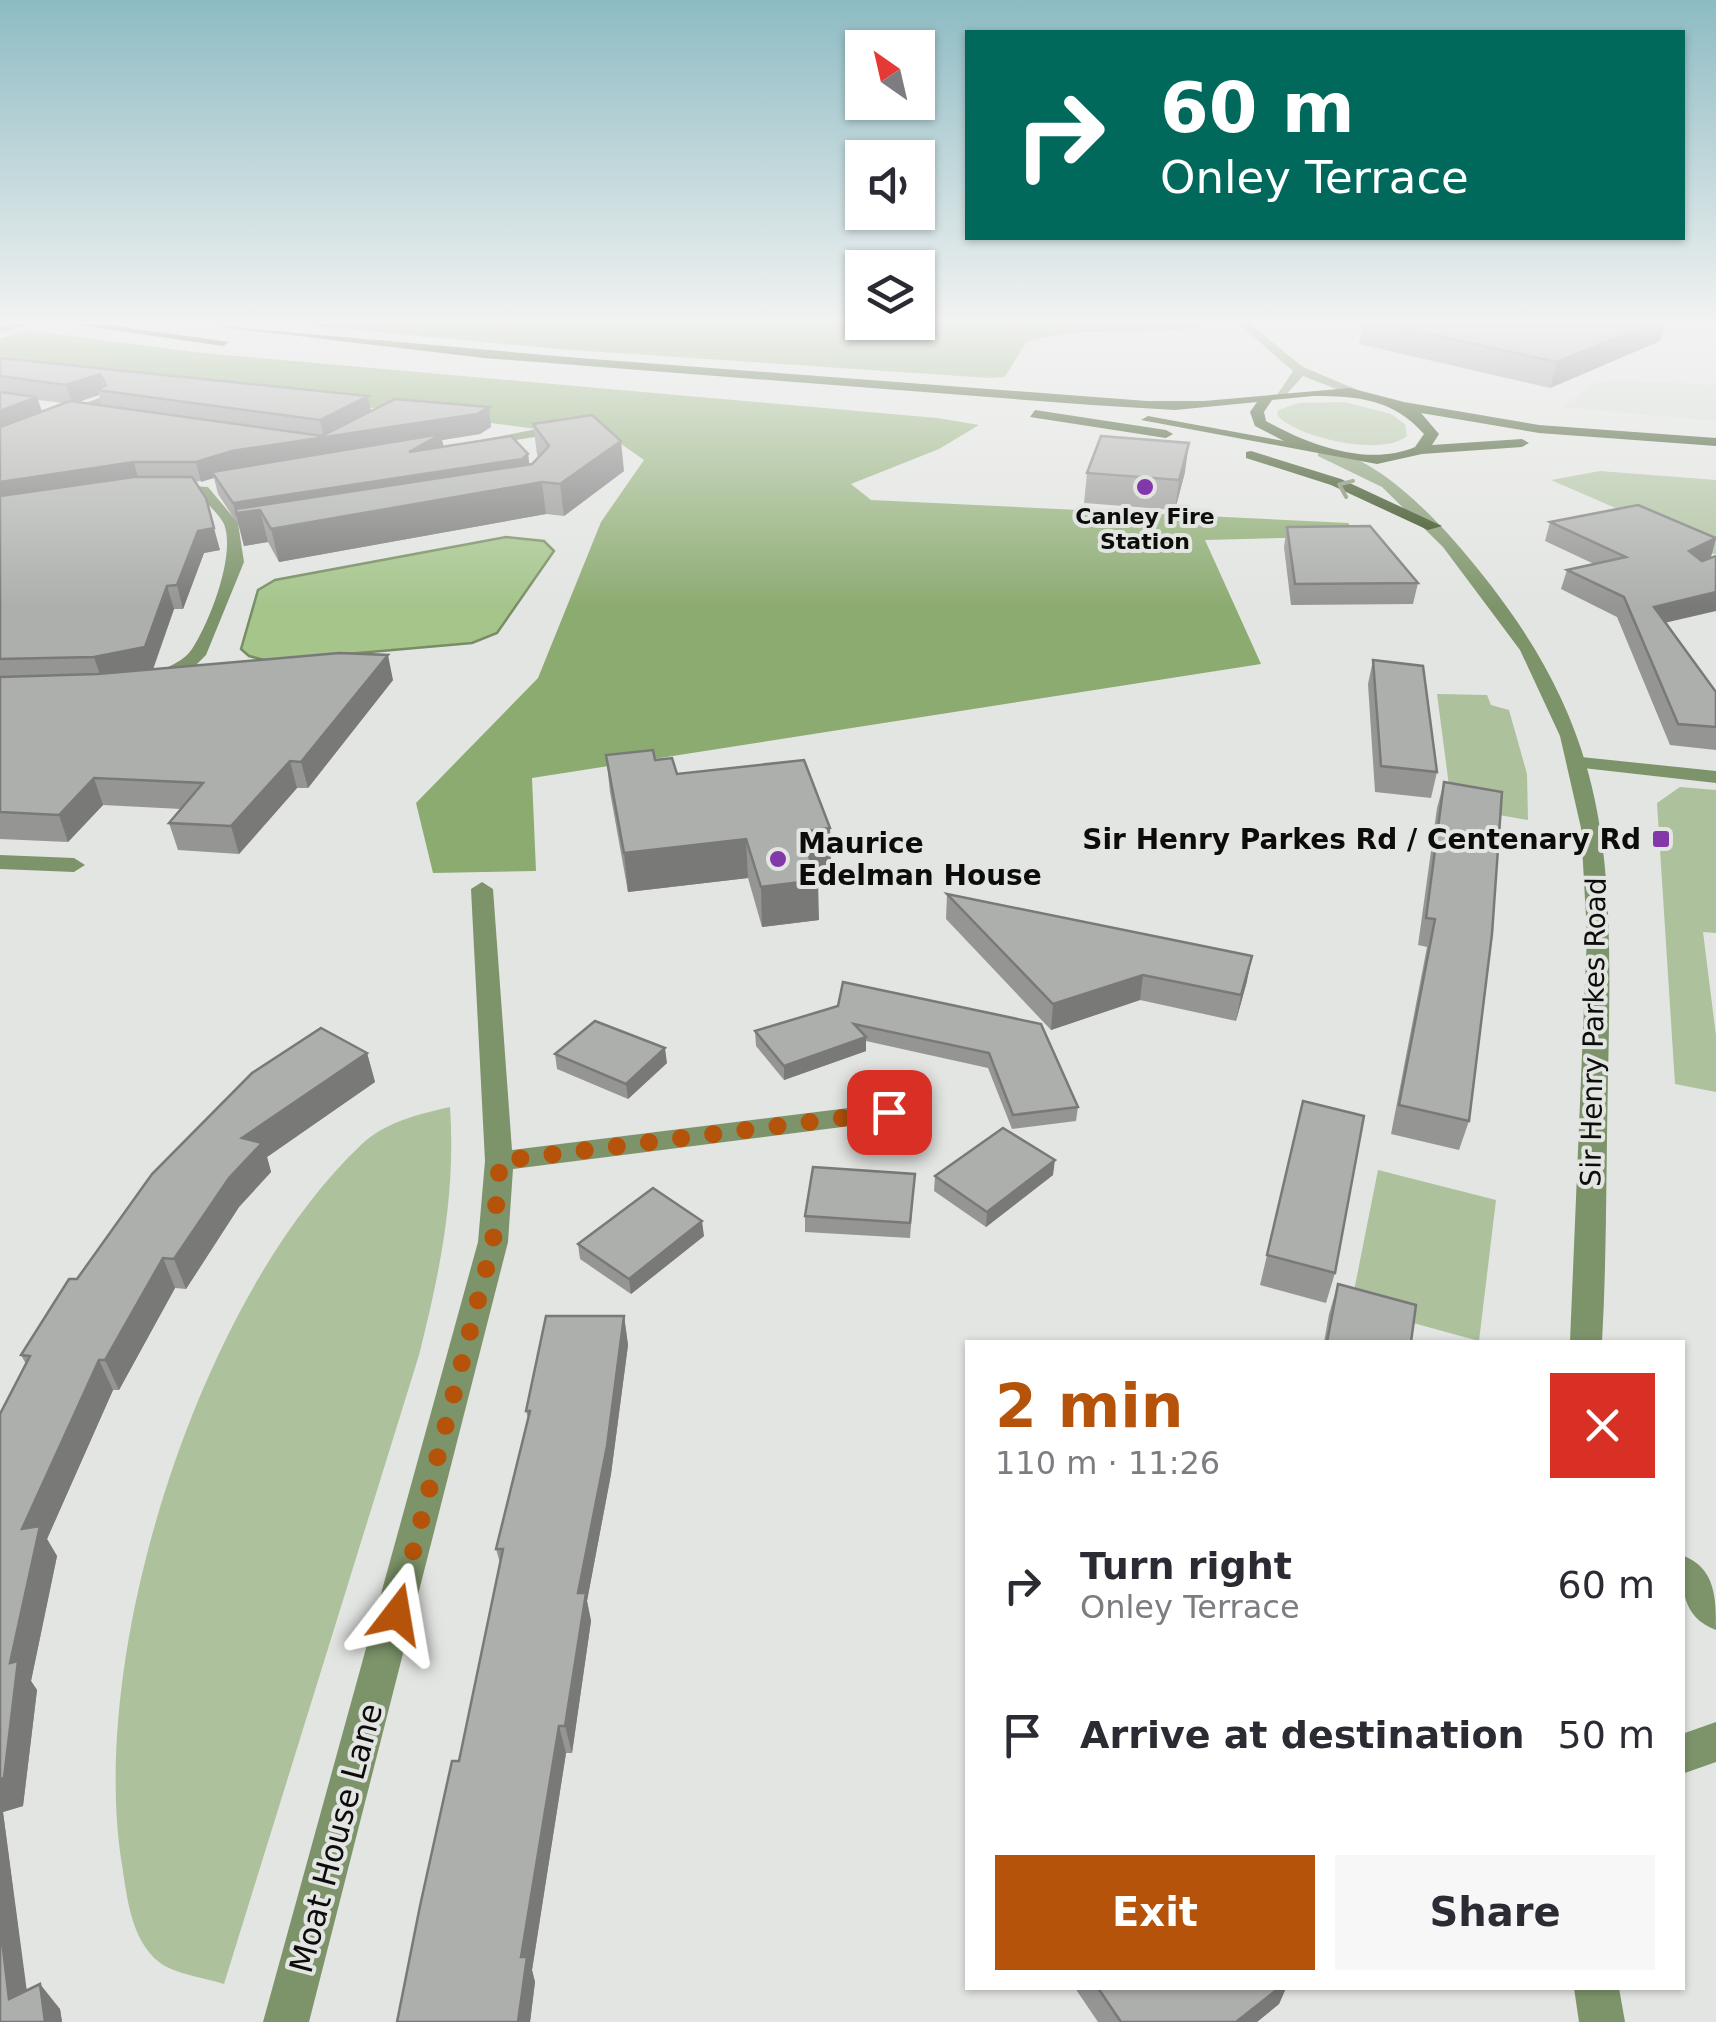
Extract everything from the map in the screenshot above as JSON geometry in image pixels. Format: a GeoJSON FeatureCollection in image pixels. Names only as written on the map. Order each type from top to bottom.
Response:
{"type":"FeatureCollection","features":[{"type":"Feature","properties":{"kind":"highway"},"geometry":{"type":"LineString","coordinates":[[1066,418],[1198,441],[1336,482],[1434,526]]}},
{"type":"Feature","properties":{"kind":"highway"},"geometry":{"type":"LineString","coordinates":[[1129,418],[1323,453],[1398,456],[1418,450],[1493,442],[1716,456]]}},
{"type":"Feature","properties":{"kind":"highway"},"geometry":{"type":"LineString","coordinates":[[1258,418],[1304,448]]}},
{"type":"Feature","properties":{"kind":"highway"},"geometry":{"type":"LineString","coordinates":[[1418,450],[1432,434],[1419,418]]}},
{"type":"Feature","properties":{"kind":"highway"},"geometry":{"type":"LineString","coordinates":[[1475,418],[1523,427],[1716,442]]}},
{"type":"Feature","properties":{"kind":"street"},"geometry":{"type":"LineString","coordinates":[[0,442],[57,418]]}},
{"type":"Feature","properties":{"kind":"street"},"geometry":{"type":"LineString","coordinates":[[470,444],[512,444],[542,432]]}},
{"type":"Feature","properties":{"kind":"street","name":"Sir Henry Parkes Road"},"geometry":{"type":"LineString","coordinates":[[1323,453],[1394,485],[1434,526],[1532,650],[1581,763],[1598,869],[1599,935],[1586,1340]]}},
{"type":"Feature","properties":{"kind":"street"},"geometry":{"type":"LineString","coordinates":[[1394,485],[1386,470],[1398,456]]}},
{"type":"Feature","properties":{"kind":"street"},"geometry":{"type":"LineString","coordinates":[[142,682],[181,670],[200,650],[236,562],[231,523],[212,488],[155,488]]}},
{"type":"Feature","properties":{"kind":"street"},"geometry":{"type":"LineString","coordinates":[[232,535],[251,532]]}},
{"type":"Feature","properties":{"kind":"street"},"geometry":{"type":"LineString","coordinates":[[1581,763],[1716,777]]}},
{"type":"Feature","properties":{"kind":"street"},"geometry":{"type":"LineString","coordinates":[[0,862],[74,865]]}},
{"type":"Feature","properties":{"kind":"street","name":"Moat House Lane"},"geometry":{"type":"LineString","coordinates":[[286,2022],[493,1242],[500,1161],[482,889]]}},
{"type":"Feature","properties":{"kind":"street"},"geometry":{"type":"LineString","coordinates":[[500,1161],[889,1112]]}},
{"type":"Feature","properties":{"kind":"street"},"geometry":{"type":"LineString","coordinates":[[1685,1576],[1716,1613]]}},
{"type":"Feature","properties":{"kind":"street"},"geometry":{"type":"LineString","coordinates":[[1685,1753],[1716,1742]]}},
{"type":"Feature","properties":{"kind":"street"},"geometry":{"type":"LineString","coordinates":[[1597,1990],[1602,2022]]}},
{"type":"Feature","properties":{"kind":"shaded area"},"geometry":{"type":"Polygon","coordinates":[[[454,418],[939,418],[979,425],[939,449],[851,484],[871,500],[1348,523],[1361,536],[1205,540],[1261,664],[532,778],[536,871],[433,873],[416,803],[538,678],[601,522],[644,460],[614,439],[454,418]]]}},
{"type":"Feature","properties":{"kind":"shaded area"},"geometry":{"type":"Polygon","coordinates":[[[1281,418],[1397,418],[1405,424],[1407,436],[1395,442],[1360,445],[1320,437],[1281,418]]]}},
{"type":"Feature","properties":{"kind":"shaded area"},"geometry":{"type":"Polygon","coordinates":[[[1600,471],[1716,480],[1716,554],[1695,552],[1680,536],[1551,480],[1600,471]]]}},
{"type":"Feature","properties":{"kind":"shaded area"},"geometry":{"type":"Polygon","coordinates":[[[506,537],[544,541],[554,551],[497,633],[472,643],[268,661],[249,656],[241,649],[258,590],[275,580],[506,537]]]}},
{"type":"Feature","properties":{"kind":"shaded area"},"geometry":{"type":"Polygon","coordinates":[[[1437,694],[1487,695],[1491,705],[1509,710],[1527,774],[1528,820],[1459,808],[1451,801],[1437,694]]]}},
{"type":"Feature","properties":{"kind":"shaded area"},"geometry":{"type":"Polygon","coordinates":[[[1680,787],[1716,790],[1716,933],[1703,932],[1716,1036],[1716,1092],[1675,1084],[1657,803],[1680,787]]]}},
{"type":"Feature","properties":{"kind":"shaded area"},"geometry":{"type":"Polygon","coordinates":[[[450,1107],[451,1171],[445,1232],[419,1355],[224,1984],[181,1973],[159,1962],[136,1930],[122,1865],[116,1779],[122,1683],[140,1583],[168,1481],[206,1382],[251,1291],[303,1210],[370,1137],[403,1120],[450,1107]]]}},
{"type":"Feature","properties":{"kind":"shaded area"},"geometry":{"type":"Polygon","coordinates":[[[1378,1170],[1496,1200],[1479,1340],[1351,1306],[1378,1170]]]}},
{"type":"Feature","properties":{"kind":"building"},"geometry":{"type":"Polygon","coordinates":[[[23,418],[195,418],[322,436],[357,418],[448,418],[232,451],[196,462],[134,462],[0,482],[0,427],[23,418]]]}},
{"type":"Feature","properties":{"kind":"building"},"geometry":{"type":"Polygon","coordinates":[[[596,418],[621,441],[560,484],[542,482],[271,529],[260,510],[236,513],[236,509],[532,464],[549,446],[533,424],[596,418]]]}},
{"type":"Feature","properties":{"kind":"building"},"geometry":{"type":"Polygon","coordinates":[[[441,434],[409,452],[511,436],[528,454],[522,459],[233,503],[212,472],[441,434]]]}},
{"type":"Feature","properties":{"kind":"building"},"geometry":{"type":"Polygon","coordinates":[[[1101,436],[1189,443],[1179,480],[1087,473],[1101,436]]]}},
{"type":"Feature","properties":{"kind":"building"},"geometry":{"type":"Polygon","coordinates":[[[134,477],[192,477],[206,498],[214,528],[198,531],[177,585],[167,586],[145,647],[94,657],[0,659],[0,496],[134,477]]]}},
{"type":"Feature","properties":{"kind":"building"},"geometry":{"type":"Polygon","coordinates":[[[1638,505],[1716,538],[1689,551],[1702,561],[1716,556],[1716,592],[1654,607],[1716,692],[1716,727],[1678,724],[1624,597],[1567,570],[1626,557],[1550,522],[1638,505]]]}},
{"type":"Feature","properties":{"kind":"building"},"geometry":{"type":"Polygon","coordinates":[[[1370,526],[1418,583],[1295,584],[1287,527],[1370,526]]]}},
{"type":"Feature","properties":{"kind":"building"},"geometry":{"type":"Polygon","coordinates":[[[339,653],[388,655],[301,762],[290,761],[231,826],[169,823],[203,783],[94,778],[59,815],[0,812],[0,677],[98,674],[339,653]]]}},
{"type":"Feature","properties":{"kind":"building"},"geometry":{"type":"Polygon","coordinates":[[[1373,660],[1423,666],[1437,772],[1381,766],[1373,660]]]}},
{"type":"Feature","properties":{"kind":"building"},"geometry":{"type":"Polygon","coordinates":[[[653,750],[655,760],[672,758],[677,774],[804,760],[830,828],[800,832],[818,880],[761,887],[746,839],[624,853],[606,755],[653,750]]]}},
{"type":"Feature","properties":{"kind":"building"},"geometry":{"type":"Polygon","coordinates":[[[1444,782],[1502,792],[1492,934],[1469,1121],[1399,1105],[1435,919],[1426,918],[1444,782]]]}},
{"type":"Feature","properties":{"kind":"building"},"geometry":{"type":"Polygon","coordinates":[[[947,894],[1252,956],[1241,995],[1143,975],[1053,1004],[947,894]]]}},
{"type":"Feature","properties":{"kind":"building"},"geometry":{"type":"Polygon","coordinates":[[[843,982],[1041,1024],[1078,1107],[1013,1115],[989,1053],[854,1024],[866,1037],[784,1066],[755,1031],[838,1006],[843,982]]]}},
{"type":"Feature","properties":{"kind":"building"},"geometry":{"type":"Polygon","coordinates":[[[595,1021],[665,1048],[626,1084],[555,1054],[595,1021]]]}},
{"type":"Feature","properties":{"kind":"building"},"geometry":{"type":"Polygon","coordinates":[[[321,1028],[367,1053],[242,1138],[262,1143],[229,1178],[174,1259],[163,1258],[105,1360],[99,1360],[22,1529],[40,1526],[10,1663],[18,1661],[4,1778],[0,1779],[0,1414],[30,1356],[21,1355],[69,1279],[77,1279],[152,1174],[252,1073],[321,1028]]]}},
{"type":"Feature","properties":{"kind":"building"},"geometry":{"type":"Polygon","coordinates":[[[1303,1101],[1364,1116],[1335,1273],[1267,1255],[1303,1101]]]}},
{"type":"Feature","properties":{"kind":"building"},"geometry":{"type":"Polygon","coordinates":[[[1003,1128],[1055,1160],[987,1212],[935,1176],[1003,1128]]]}},
{"type":"Feature","properties":{"kind":"building"},"geometry":{"type":"Polygon","coordinates":[[[813,1167],[915,1174],[910,1223],[805,1216],[813,1167]]]}},
{"type":"Feature","properties":{"kind":"building"},"geometry":{"type":"Polygon","coordinates":[[[653,1188],[702,1221],[629,1279],[578,1244],[653,1188]]]}},
{"type":"Feature","properties":{"kind":"building"},"geometry":{"type":"Polygon","coordinates":[[[1338,1284],[1416,1305],[1411,1340],[1327,1340],[1338,1284]]]}},
{"type":"Feature","properties":{"kind":"building"},"geometry":{"type":"Polygon","coordinates":[[[546,1316],[624,1316],[607,1446],[578,1593],[586,1593],[565,1726],[559,1726],[521,1957],[527,1957],[518,2022],[397,2022],[452,1761],[459,1761],[503,1549],[496,1549],[530,1411],[526,1411],[546,1316]]]}},
{"type":"Feature","properties":{"kind":"building"},"geometry":{"type":"Polygon","coordinates":[[[0,1924],[9,1999],[40,1984],[45,2022],[0,2022],[0,1924]]]}},
{"type":"Feature","properties":{"kind":"building"},"geometry":{"type":"Polygon","coordinates":[[[1099,1990],[1276,1990],[1236,2022],[1121,2022],[1099,1990]]]}},
{"type":"Feature","properties":{"kind":"place","name":"Canley Fire Station"},"geometry":{"type":"Point","coordinates":[1145,487]}},
{"type":"Feature","properties":{"kind":"place","name":"Sir Henry Parkes Rd / Centenary Rd"},"geometry":{"type":"Point","coordinates":[1661,839]}},
{"type":"Feature","properties":{"kind":"place","name":"Maurice Edelman House"},"geometry":{"type":"Point","coordinates":[778,859]}},
{"type":"Feature","properties":{"kind":"route"},"geometry":{"type":"LineString","coordinates":[[397,1614],[493,1242],[500,1161],[889,1112]]}}]}
